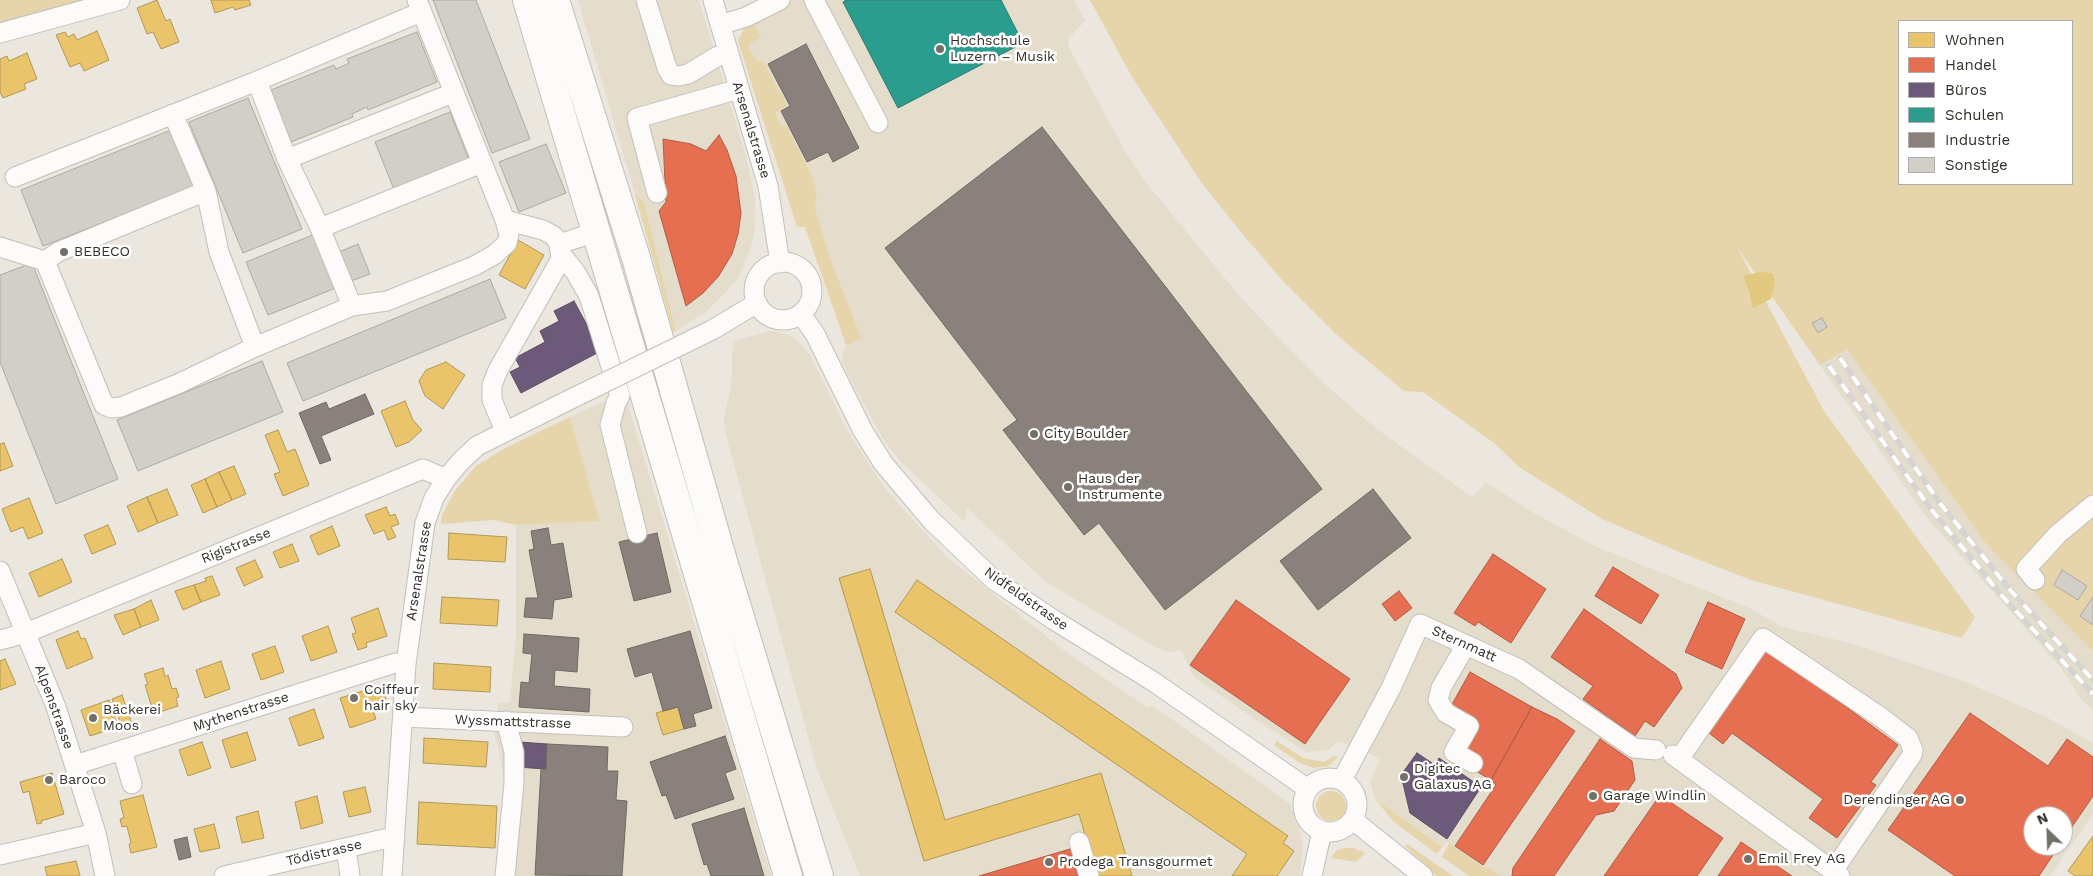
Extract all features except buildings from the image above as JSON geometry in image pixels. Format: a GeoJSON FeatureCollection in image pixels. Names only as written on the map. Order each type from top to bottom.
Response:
{"type":"FeatureCollection","features":[{"type":"Feature","properties":{"kind":"highway"},"geometry":{"type":"LineString","coordinates":[[527,0],[788,876]]}},
{"type":"Feature","properties":{"kind":"highway"},"geometry":{"type":"LineString","coordinates":[[555,0],[636,258],[727,576],[819,876]]}},
{"type":"Feature","properties":{"kind":"street"},"geometry":{"type":"LineString","coordinates":[[0,33],[120,0]]}},
{"type":"Feature","properties":{"kind":"street"},"geometry":{"type":"LineString","coordinates":[[646,0],[667,68],[671,74],[680,76],[688,74],[718,56],[728,53]]}},
{"type":"Feature","properties":{"kind":"street","name":"Arsenalstrasse"},"geometry":{"type":"LineString","coordinates":[[712,0],[768,186],[780,262]]}},
{"type":"Feature","properties":{"kind":"street"},"geometry":{"type":"LineString","coordinates":[[720,25],[746,17],[780,0]]}},
{"type":"Feature","properties":{"kind":"street"},"geometry":{"type":"LineString","coordinates":[[814,0],[878,123]]}},
{"type":"Feature","properties":{"kind":"street"},"geometry":{"type":"LineString","coordinates":[[15,177],[257,80],[419,6],[510,234],[508,243],[474,266],[387,301],[352,306],[255,347],[180,383],[121,407],[106,407],[45,261]]}},
{"type":"Feature","properties":{"kind":"street"},"geometry":{"type":"LineString","coordinates":[[257,80],[287,159],[320,228],[352,306]]}},
{"type":"Feature","properties":{"kind":"street"},"geometry":{"type":"LineString","coordinates":[[657,193],[637,118],[739,89]]}},
{"type":"Feature","properties":{"kind":"street"},"geometry":{"type":"LineString","coordinates":[[287,159],[454,93]]}},
{"type":"Feature","properties":{"kind":"street"},"geometry":{"type":"LineString","coordinates":[[173,114],[206,191],[219,252],[255,347]]}},
{"type":"Feature","properties":{"kind":"street"},"geometry":{"type":"LineString","coordinates":[[320,228],[482,163]]}},
{"type":"Feature","properties":{"kind":"street"},"geometry":{"type":"LineString","coordinates":[[45,261],[58,252],[206,191]]}},
{"type":"Feature","properties":{"kind":"street"},"geometry":{"type":"LineString","coordinates":[[505,220],[543,230],[554,236],[589,296],[620,396],[610,425],[637,533]]}},
{"type":"Feature","properties":{"kind":"street"},"geometry":{"type":"LineString","coordinates":[[560,249],[596,232]]}},
{"type":"Feature","properties":{"kind":"street"},"geometry":{"type":"LineString","coordinates":[[0,247],[45,261]]}},
{"type":"Feature","properties":{"kind":"street"},"geometry":{"type":"LineString","coordinates":[[505,430],[492,400],[492,385],[498,370],[555,272],[561,259],[560,249]]}},
{"type":"Feature","properties":{"kind":"street"},"geometry":{"type":"LineString","coordinates":[[780,262],[796,265],[808,276],[811,284],[810,300],[801,314],[785,320],[768,316],[757,303],[754,288],[756,281],[765,269],[780,262]]}},
{"type":"Feature","properties":{"kind":"street","name":"Arsenalstrasse"},"geometry":{"type":"LineString","coordinates":[[392,876],[406,664],[424,523],[434,498],[446,479],[477,446],[505,430],[712,330],[757,303]]}},
{"type":"Feature","properties":{"kind":"street","name":"Nidfeldstrasse"},"geometry":{"type":"LineString","coordinates":[[801,314],[816,334],[863,431],[888,468],[931,520],[994,580],[1154,682],[1308,789]]}},
{"type":"Feature","properties":{"kind":"street","name":"Rigistrasse"},"geometry":{"type":"LineString","coordinates":[[0,640],[26,633],[423,469],[446,479]]}},
{"type":"Feature","properties":{"kind":"street"},"geometry":{"type":"LineString","coordinates":[[2035,580],[2026,569],[2088,515]]}},
{"type":"Feature","properties":{"kind":"street","name":"Alpenstrasse"},"geometry":{"type":"LineString","coordinates":[[0,571],[56,707],[96,833],[105,876]]}},
{"type":"Feature","properties":{"kind":"street","name":"Sternmatt"},"geometry":{"type":"LineString","coordinates":[[1342,780],[1391,688],[1420,624],[1519,669],[1634,748],[1669,755],[1837,873]]}},
{"type":"Feature","properties":{"kind":"street"},"geometry":{"type":"LineString","coordinates":[[1669,755],[1763,638],[1882,718],[1908,738],[1914,750],[1837,873]]}},
{"type":"Feature","properties":{"kind":"street"},"geometry":{"type":"LineString","coordinates":[[1466,645],[1441,688],[1438,700],[1446,713],[1469,726],[1454,752],[1473,763]]}},
{"type":"Feature","properties":{"kind":"street","name":"Mythenstrasse"},"geometry":{"type":"LineString","coordinates":[[75,764],[395,663],[406,664]]}},
{"type":"Feature","properties":{"kind":"street","name":"Wyssmattstrasse"},"geometry":{"type":"LineString","coordinates":[[403,717],[623,727]]}},
{"type":"Feature","properties":{"kind":"street"},"geometry":{"type":"LineString","coordinates":[[505,876],[514,783],[514,752],[506,722]]}},
{"type":"Feature","properties":{"kind":"street"},"geometry":{"type":"LineString","coordinates":[[122,750],[132,784]]}},
{"type":"Feature","properties":{"kind":"street"},"geometry":{"type":"LineString","coordinates":[[1320,779],[1342,780],[1348,785],[1356,798],[1356,813],[1353,820],[1339,831],[1322,831],[1315,828],[1305,817],[1302,802],[1308,789],[1320,779]]}},
{"type":"Feature","properties":{"kind":"street"},"geometry":{"type":"LineString","coordinates":[[1353,820],[1423,876]]}},
{"type":"Feature","properties":{"kind":"street"},"geometry":{"type":"LineString","coordinates":[[1312,876],[1322,831]]}},
{"type":"Feature","properties":{"kind":"street"},"geometry":{"type":"LineString","coordinates":[[0,855],[96,833]]}},
{"type":"Feature","properties":{"kind":"street","name":"Tödistrasse"},"geometry":{"type":"LineString","coordinates":[[224,876],[384,839],[394,839]]}},
{"type":"Feature","properties":{"kind":"street"},"geometry":{"type":"LineString","coordinates":[[1079,842],[1089,876]]}},
{"type":"Feature","properties":{"kind":"street"},"geometry":{"type":"LineString","coordinates":[[346,848],[350,876]]}},
{"type":"Feature","properties":{"kind":"shaded area"},"geometry":{"type":"Polygon","coordinates":[[[0,0],[101,0],[0,29],[0,0]]]}},
{"type":"Feature","properties":{"kind":"shaded area"},"geometry":{"type":"Polygon","coordinates":[[[578,0],[699,0],[747,160],[755,199],[755,229],[750,250],[739,277],[707,311],[676,331],[644,202],[635,194],[578,0]]]}},
{"type":"Feature","properties":{"kind":"shaded area"},"geometry":{"type":"Polygon","coordinates":[[[786,0],[1074,0],[1085,21],[1069,38],[1068,46],[1126,153],[1144,180],[1236,292],[1277,336],[1327,386],[1377,429],[1472,497],[1486,482],[1532,512],[1599,548],[1749,608],[1783,627],[1854,644],[1966,682],[2044,716],[2093,743],[2093,814],[2073,843],[2073,806],[2023,806],[2023,856],[2064,856],[2050,876],[1501,876],[1488,867],[1486,869],[1446,842],[1442,847],[1375,799],[1370,782],[1380,758],[1338,741],[1329,750],[1306,752],[1194,677],[1181,650],[1164,651],[1150,644],[1046,582],[967,508],[965,522],[901,462],[885,442],[842,362],[846,345],[862,339],[832,263],[815,207],[817,193],[812,178],[786,125],[782,127],[775,113],[787,107],[749,47],[755,25],[790,7],[786,0]]]}},
{"type":"Feature","properties":{"kind":"shaded area"},"geometry":{"type":"Polygon","coordinates":[[[1090,0],[2093,0],[2093,651],[1987,545],[1847,349],[1820,365],[1737,247],[1824,411],[1975,617],[1962,638],[1751,580],[1602,519],[1519,467],[1494,443],[1423,392],[1404,391],[1339,337],[1283,281],[1201,182],[1132,77],[1090,0]]]}},
{"type":"Feature","properties":{"kind":"shaded area"},"geometry":{"type":"Polygon","coordinates":[[[788,5],[790,7],[755,25],[761,38],[749,44],[749,47],[758,62],[763,61],[788,106],[775,113],[782,127],[786,125],[813,178],[817,193],[815,208],[832,263],[862,339],[846,345],[805,227],[797,227],[738,41],[744,28],[788,5]]]}},
{"type":"Feature","properties":{"kind":"shaded area"},"geometry":{"type":"Polygon","coordinates":[[[635,194],[644,202],[676,331],[673,331],[635,194]]]}},
{"type":"Feature","properties":{"kind":"shaded area"},"geometry":{"type":"Polygon","coordinates":[[[1760,272],[1772,273],[1775,279],[1774,287],[1771,299],[1753,308],[1743,276],[1760,272]]]}},
{"type":"Feature","properties":{"kind":"shaded area"},"geometry":{"type":"Polygon","coordinates":[[[770,331],[794,337],[810,355],[846,428],[887,491],[947,557],[1066,652],[1148,708],[1151,705],[1290,804],[1300,831],[1303,848],[1300,876],[860,876],[816,766],[725,431],[724,418],[731,387],[733,341],[770,331]]]}},
{"type":"Feature","properties":{"kind":"shaded area"},"geometry":{"type":"Polygon","coordinates":[[[1847,348],[1987,545],[2093,651],[2093,710],[2081,699],[2060,667],[1926,517],[1820,365],[1847,348]]]}},
{"type":"Feature","properties":{"kind":"shaded area"},"geometry":{"type":"Polygon","coordinates":[[[624,392],[771,876],[499,876],[504,783],[499,749],[494,734],[498,703],[510,702],[516,633],[516,525],[600,520],[570,417],[624,392]]]}},
{"type":"Feature","properties":{"kind":"shaded area"},"geometry":{"type":"Polygon","coordinates":[[[570,417],[600,521],[516,525],[493,520],[441,524],[442,515],[454,492],[476,466],[507,447],[570,417]]]}},
{"type":"Feature","properties":{"kind":"shaded area"},"geometry":{"type":"Polygon","coordinates":[[[1277,741],[1303,758],[1324,762],[1334,756],[1338,757],[1328,766],[1313,768],[1300,763],[1274,745],[1277,741]]]}},
{"type":"Feature","properties":{"kind":"shaded area"},"geometry":{"type":"Polygon","coordinates":[[[1331,791],[1342,795],[1346,806],[1342,817],[1331,821],[1320,817],[1316,806],[1320,795],[1331,791]]]}},
{"type":"Feature","properties":{"kind":"shaded area"},"geometry":{"type":"Polygon","coordinates":[[[1375,799],[1442,847],[1437,854],[1394,822],[1375,799]]]}},
{"type":"Feature","properties":{"kind":"shaded area"},"geometry":{"type":"Polygon","coordinates":[[[1449,843],[1486,869],[1488,867],[1501,876],[1469,876],[1442,857],[1449,843]]]}},
{"type":"Feature","properties":{"kind":"shaded area"},"geometry":{"type":"Polygon","coordinates":[[[1407,844],[1453,876],[1437,876],[1405,846],[1407,844]]]}},
{"type":"Feature","properties":{"kind":"shaded area"},"geometry":{"type":"Polygon","coordinates":[[[1354,848],[1365,853],[1356,862],[1331,858],[1337,850],[1354,848]]]}},
{"type":"Feature","properties":{"kind":"railway"},"geometry":{"type":"LineString","coordinates":[[1840,358],[1939,502],[2011,591],[2093,680]]}},
{"type":"Feature","properties":{"kind":"railway"},"geometry":{"type":"LineString","coordinates":[[1829,366],[1930,508],[2003,597],[2093,694]]}},
{"type":"Feature","properties":{"kind":"place","name":"Hochschule Luzern – Musik"},"geometry":{"type":"Point","coordinates":[940,49]}},
{"type":"Feature","properties":{"kind":"place","name":"BEBECO"},"geometry":{"type":"Point","coordinates":[64,252]}},
{"type":"Feature","properties":{"kind":"place","name":"City Boulder"},"geometry":{"type":"Point","coordinates":[1034,434]}},
{"type":"Feature","properties":{"kind":"place","name":"Haus der Instrumente"},"geometry":{"type":"Point","coordinates":[1068,487]}},
{"type":"Feature","properties":{"kind":"place","name":"Coiffeur hair sky"},"geometry":{"type":"Point","coordinates":[354,698]}},
{"type":"Feature","properties":{"kind":"place","name":"Bäckerei Moos"},"geometry":{"type":"Point","coordinates":[93,718]}},
{"type":"Feature","properties":{"kind":"place","name":"Digitec Galaxus AG"},"geometry":{"type":"Point","coordinates":[1404,777]}},
{"type":"Feature","properties":{"kind":"place","name":"Baroco"},"geometry":{"type":"Point","coordinates":[49,780]}},
{"type":"Feature","properties":{"kind":"place","name":"Garage Windlin"},"geometry":{"type":"Point","coordinates":[1593,796]}},
{"type":"Feature","properties":{"kind":"place","name":"Derendinger AG"},"geometry":{"type":"Point","coordinates":[1960,800]}},
{"type":"Feature","properties":{"kind":"place","name":"Emil Frey AG"},"geometry":{"type":"Point","coordinates":[1748,859]}},
{"type":"Feature","properties":{"kind":"place","name":"Prodega Transgourmet"},"geometry":{"type":"Point","coordinates":[1049,862]}}]}
